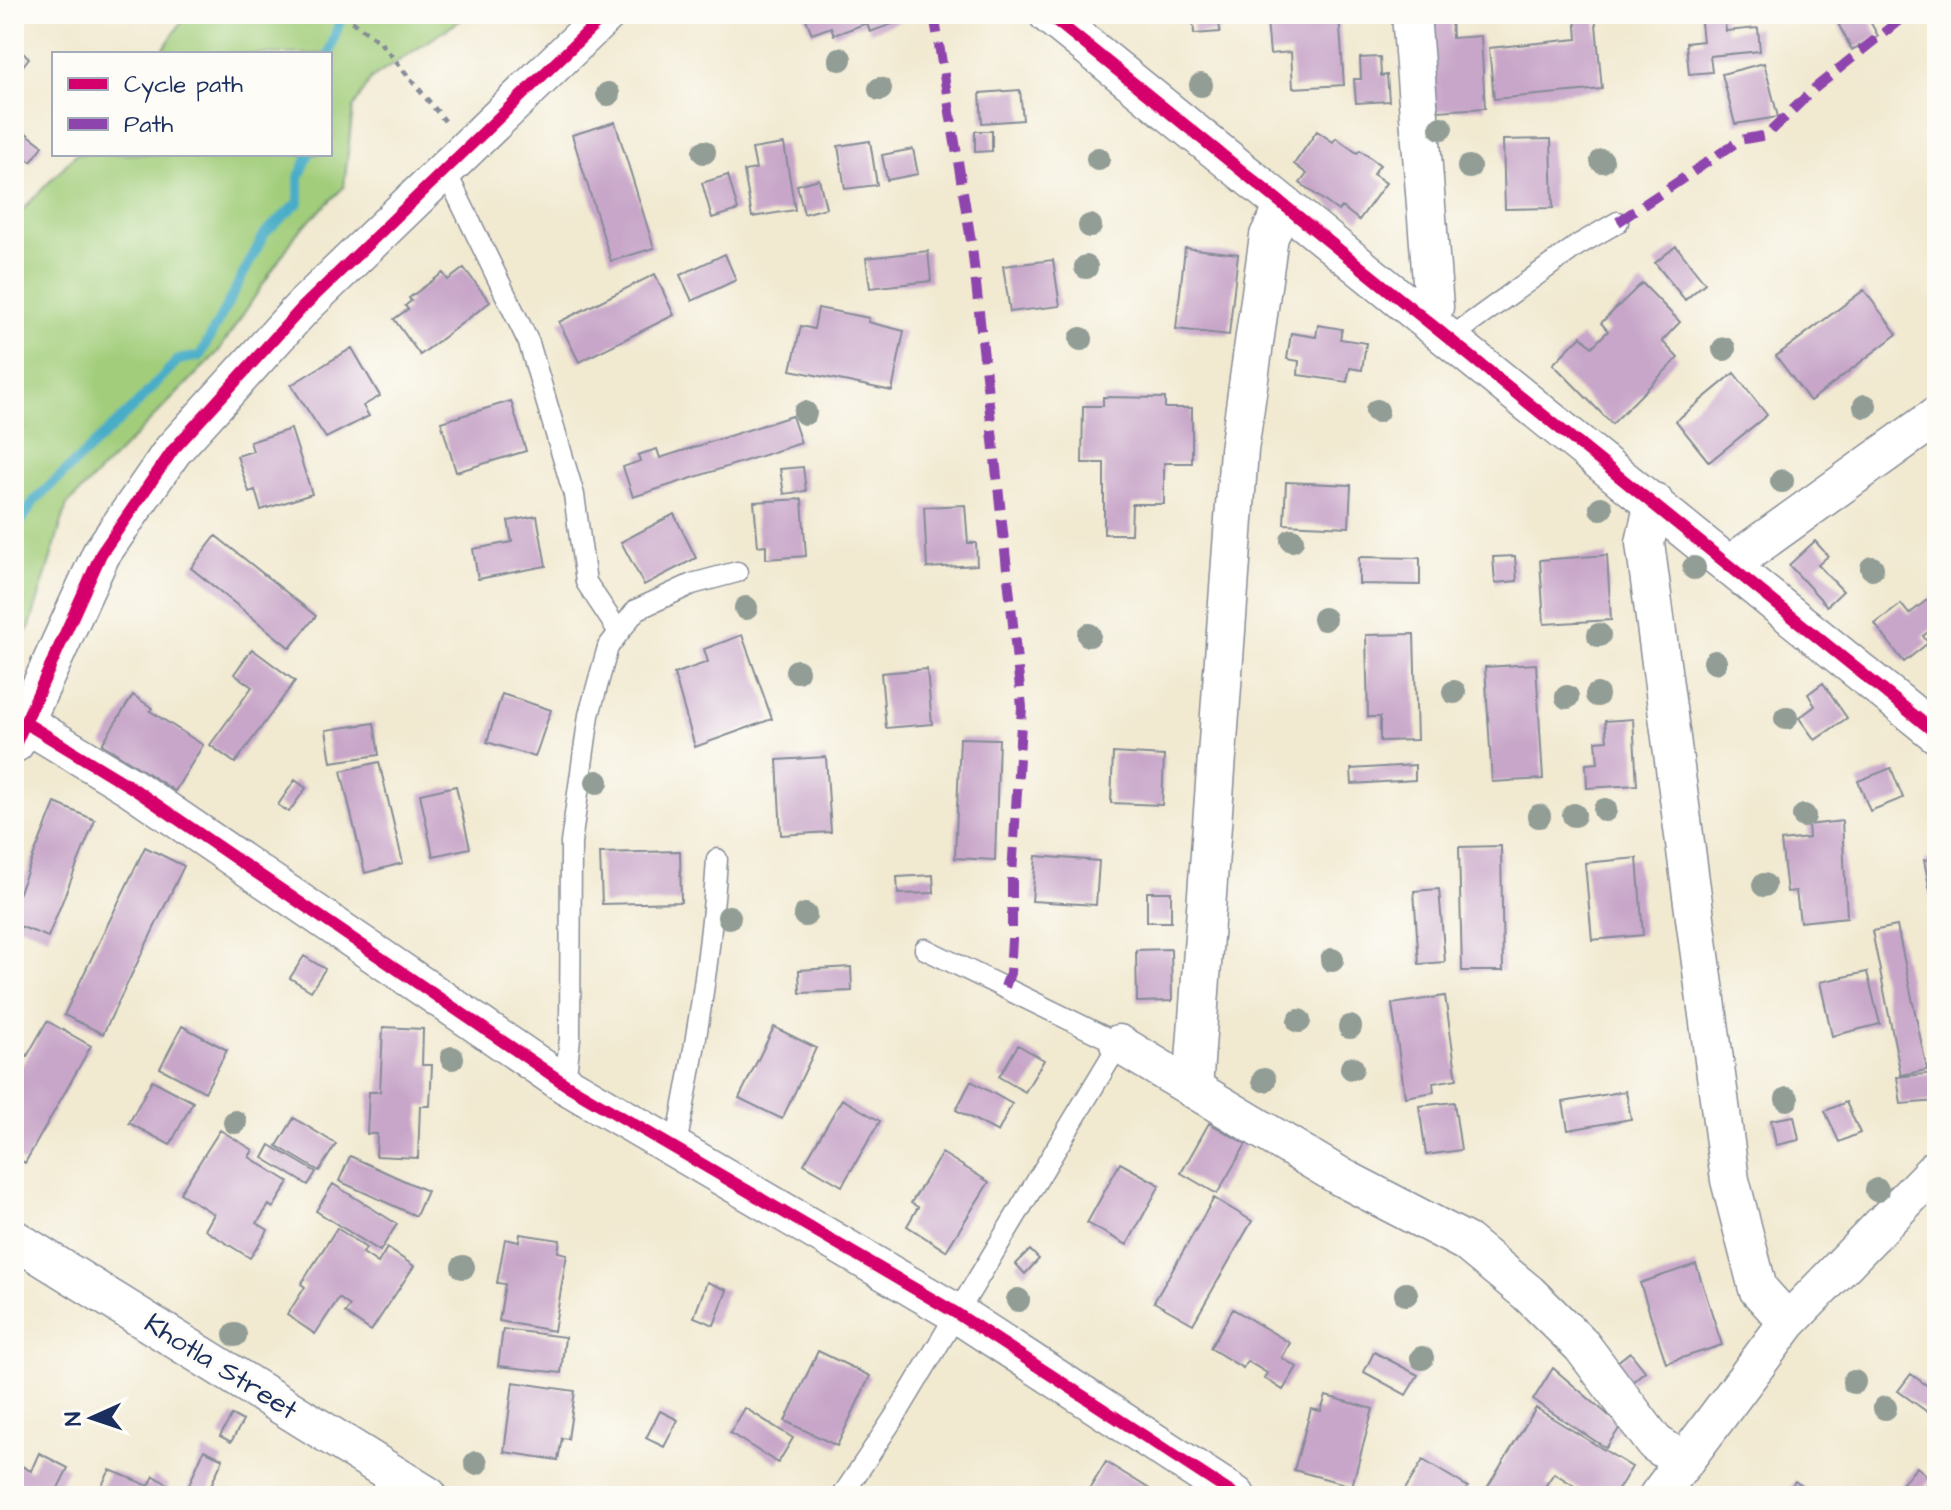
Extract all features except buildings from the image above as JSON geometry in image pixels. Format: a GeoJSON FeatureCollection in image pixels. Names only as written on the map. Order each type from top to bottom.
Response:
{"type":"FeatureCollection","features":[{"type":"Feature","properties":{"kind":"street"},"geometry":{"type":"LineString","coordinates":[[606,14],[302,308],[173,450],[101,554],[19,734],[131,787],[565,1084],[956,1313],[1236,1496]]}},
{"type":"Feature","properties":{"kind":"street"},"geometry":{"type":"LineString","coordinates":[[1048,14],[1731,564],[1937,734]]}},
{"type":"Feature","properties":{"kind":"street"},"geometry":{"type":"LineString","coordinates":[[1411,14],[1434,307],[1440,330]]}},
{"type":"Feature","properties":{"kind":"street"},"geometry":{"type":"LineString","coordinates":[[1193,1089],[1239,450],[1269,236],[1284,207]]}},
{"type":"Feature","properties":{"kind":"street"},"geometry":{"type":"LineString","coordinates":[[1731,564],[1937,416]]}},
{"type":"Feature","properties":{"kind":"street"},"geometry":{"type":"LineString","coordinates":[[1654,502],[1645,543],[1727,1166],[1758,1289],[1788,1322]]}},
{"type":"Feature","properties":{"kind":"street"},"geometry":{"type":"LineString","coordinates":[[1119,1044],[1341,1177],[1466,1242],[1528,1293],[1582,1346],[1655,1443],[1684,1462]]}},
{"type":"Feature","properties":{"kind":"street"},"geometry":{"type":"LineString","coordinates":[[1658,1496],[1788,1322],[1937,1168]]}},
{"type":"Feature","properties":{"kind":"street","name":"Khotla Street"},"geometry":{"type":"LineString","coordinates":[[14,1239],[384,1484],[428,1496]]}},
{"type":"Feature","properties":{"kind":"lane"},"geometry":{"type":"LineString","coordinates":[[456,161],[529,343],[574,495],[586,582],[619,632]]}},
{"type":"Feature","properties":{"kind":"lane"},"geometry":{"type":"LineString","coordinates":[[1440,330],[1618,222]]}},
{"type":"Feature","properties":{"kind":"lane"},"geometry":{"type":"LineString","coordinates":[[565,1084],[570,1038],[571,843],[589,715],[608,647],[636,610],[692,584],[737,572]]}},
{"type":"Feature","properties":{"kind":"lane"},"geometry":{"type":"LineString","coordinates":[[675,1150],[710,954],[717,859]]}},
{"type":"Feature","properties":{"kind":"lane"},"geometry":{"type":"LineString","coordinates":[[842,1496],[1119,1044],[925,949]]}},
{"type":"Feature","properties":{"kind":"path"},"geometry":{"type":"LineString","coordinates":[[342,14],[380,42],[456,161]]}},
{"type":"Feature","properties":{"kind":"green space"},"geometry":{"type":"Polygon","coordinates":[[[187,14],[470,14],[371,79],[353,108],[344,187],[297,233],[218,352],[67,505],[30,626],[14,651],[14,219],[74,156],[332,156],[332,52],[161,52],[187,14]]]}},
{"type":"Feature","properties":{"kind":"waterway"},"geometry":{"type":"LineString","coordinates":[[330,52],[342,14]]}},
{"type":"Feature","properties":{"kind":"waterway"},"geometry":{"type":"LineString","coordinates":[[14,533],[34,501],[133,408],[178,360],[200,356],[265,233],[299,202],[299,177],[308,156]]}},
{"type":"Feature","properties":{"kind":"marked path"},"geometry":{"type":"LineString","coordinates":[[934,14],[972,247],[1022,707],[1012,875],[1010,973],[1004,990]]}},
{"type":"Feature","properties":{"kind":"marked path"},"geometry":{"type":"LineString","coordinates":[[1618,222],[1740,140],[1767,135],[1815,88],[1907,14]]}},
{"type":"Feature","properties":{"kind":"cycle path"},"geometry":{"type":"LineString","coordinates":[[14,747],[101,554],[173,450],[302,308],[606,14]]}},
{"type":"Feature","properties":{"kind":"cycle path"},"geometry":{"type":"LineString","coordinates":[[1048,14],[1937,734]]}},
{"type":"Feature","properties":{"kind":"cycle path"},"geometry":{"type":"LineString","coordinates":[[24,722],[131,787],[565,1084],[956,1313],[1236,1496]]}}]}
